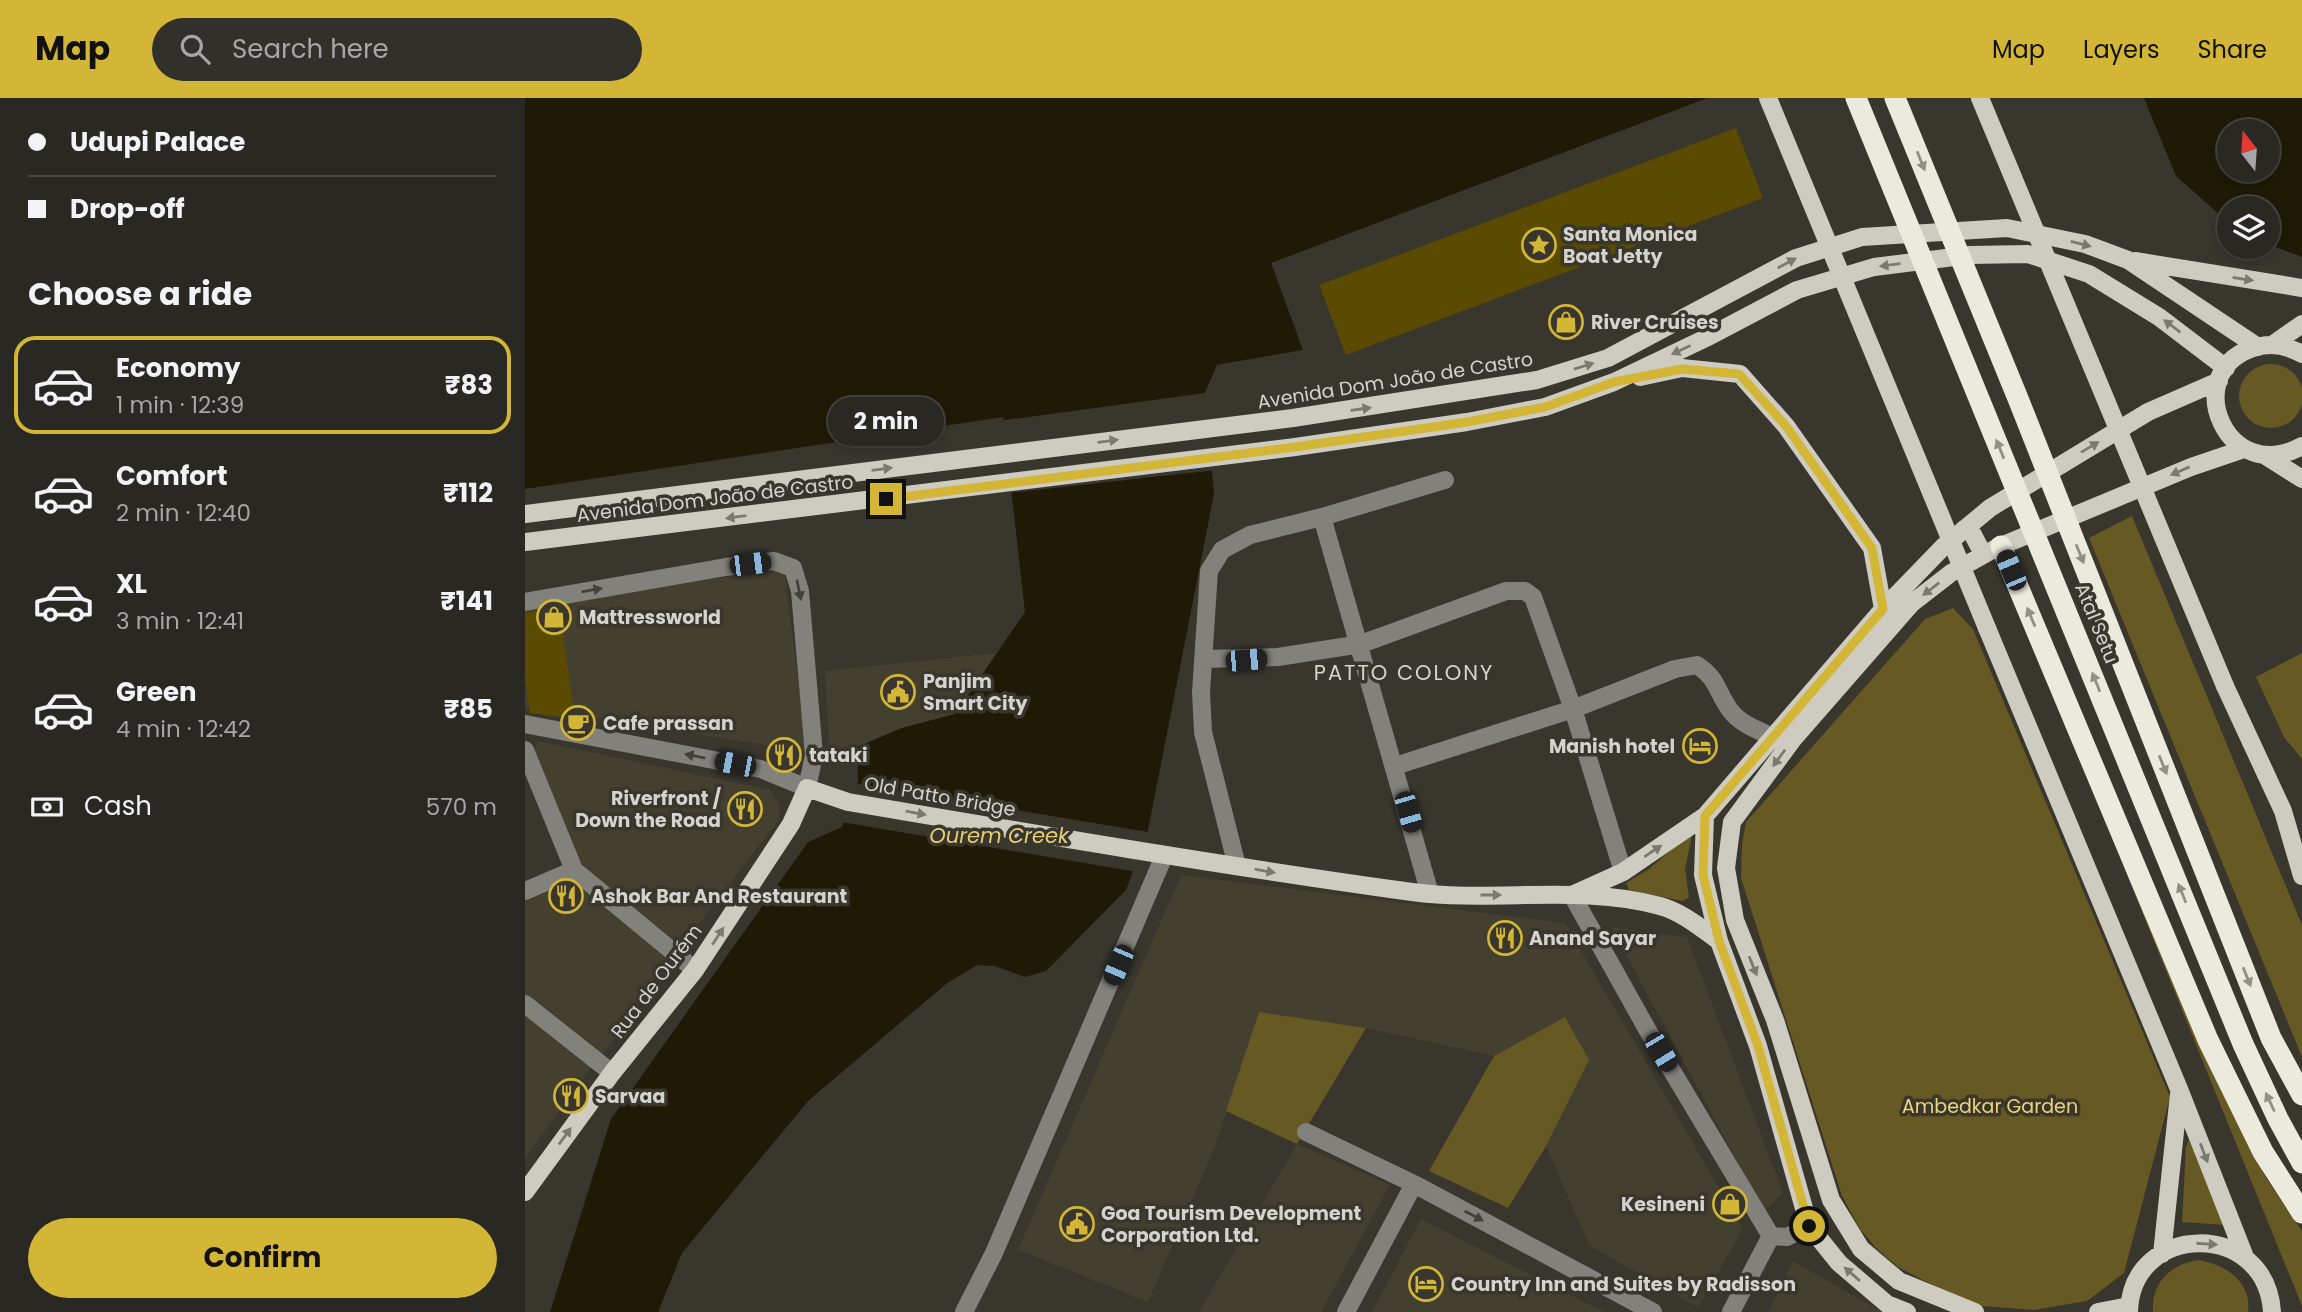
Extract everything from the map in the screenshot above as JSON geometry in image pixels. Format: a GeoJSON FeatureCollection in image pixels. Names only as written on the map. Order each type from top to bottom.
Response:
{"type":"FeatureCollection","features":[{"type":"Feature","properties":{"kind":"highway","name":"Atal Setu"},"geometry":{"type":"LineString","coordinates":[[1856,98],[2243,1044],[2302,1163]]}},
{"type":"Feature","properties":{"kind":"highway","name":"Atal Setu"},"geometry":{"type":"LineString","coordinates":[[1895,98],[2014,388],[2271,1038],[2302,1095]]}},
{"type":"Feature","properties":{"kind":"highway"},"geometry":{"type":"LineString","coordinates":[[2001,545],[2230,1086],[2263,1152],[2302,1213]]}},
{"type":"Feature","properties":{"kind":"main road"},"geometry":{"type":"LineString","coordinates":[[1768,98],[2179,1089],[2245,1257],[2263,1277],[2273,1309]]}},
{"type":"Feature","properties":{"kind":"main road"},"geometry":{"type":"LineString","coordinates":[[1980,98],[2225,686],[2283,811],[2302,876]]}},
{"type":"Feature","properties":{"kind":"main road","name":"Avenida Dom João de Castro"},"geometry":{"type":"LineString","coordinates":[[525,514],[1293,418],[1456,395],[1537,380],[1608,358],[1797,258],[1862,237],[2007,228],[2085,244],[2128,260],[2265,346],[2286,347],[2302,354]]}},
{"type":"Feature","properties":{"kind":"main road","name":"Avenida Dom João de Castro"},"geometry":{"type":"LineString","coordinates":[[525,542],[1295,447],[1467,422],[1545,407],[1614,382],[1797,290],[1874,267],[1982,255],[2028,254],[2089,274],[2159,317],[2223,374]]}},
{"type":"Feature","properties":{"kind":"main road"},"geometry":{"type":"LineString","coordinates":[[2128,260],[2302,288]]}},
{"type":"Feature","properties":{"kind":"main road"},"geometry":{"type":"LineString","coordinates":[[1572,895],[1623,872],[1705,816],[1883,609],[1943,547],[1990,508],[2148,412],[2223,374],[2246,351],[2265,346],[2302,324]]}},
{"type":"Feature","properties":{"kind":"main road"},"geometry":{"type":"LineString","coordinates":[[1614,382],[1682,369],[1739,374],[1786,426],[1872,548],[1883,609]]}},
{"type":"Feature","properties":{"kind":"main road"},"geometry":{"type":"LineString","coordinates":[[2223,374],[2216,397],[2220,420],[2232,439],[2244,449],[2264,455],[2302,479]]}},
{"type":"Feature","properties":{"kind":"main road"},"geometry":{"type":"LineString","coordinates":[[2264,455],[2278,455],[2302,446]]}},
{"type":"Feature","properties":{"kind":"main road"},"geometry":{"type":"LineString","coordinates":[[1975,1312],[1899,1281],[1861,1249],[1831,1200],[1775,1020],[1735,920],[1726,868],[1732,822],[1794,738],[1911,604],[1951,573],[2001,545],[2191,467],[2244,449]]}},
{"type":"Feature","properties":{"kind":"main road"},"geometry":{"type":"LineString","coordinates":[[1964,529],[1971,531],[1982,552],[1980,556]]}},
{"type":"Feature","properties":{"kind":"main road","name":"Old Patto Bridge"},"geometry":{"type":"LineString","coordinates":[[807,788],[848,802],[1156,855],[1430,894],[1572,895],[1661,906],[1686,917],[1719,941]]}},
{"type":"Feature","properties":{"kind":"main road","name":"Rua de Ourém"},"geometry":{"type":"LineString","coordinates":[[525,1192],[612,1073],[695,971],[791,824],[807,788]]}},
{"type":"Feature","properties":{"kind":"main road"},"geometry":{"type":"LineString","coordinates":[[2283,811],[2302,830]]}},
{"type":"Feature","properties":{"kind":"main road"},"geometry":{"type":"LineString","coordinates":[[1705,816],[1703,875],[1719,941],[1758,1046],[1809,1226],[1839,1263],[1887,1304],[1907,1312]]}},
{"type":"Feature","properties":{"kind":"main road"},"geometry":{"type":"LineString","coordinates":[[2162,1254],[2179,1089]]}},
{"type":"Feature","properties":{"kind":"main road"},"geometry":{"type":"LineString","coordinates":[[2098,1312],[2129,1309],[2132,1293],[2143,1271],[2162,1254],[2189,1243],[2219,1244],[2245,1257]]}},
{"type":"Feature","properties":{"kind":"street"},"geometry":{"type":"LineString","coordinates":[[1237,866],[1203,732],[1201,692],[1209,570],[1222,550],[1250,535],[1322,517],[1445,480]]}},
{"type":"Feature","properties":{"kind":"street"},"geometry":{"type":"LineString","coordinates":[[1322,517],[1430,894]]}},
{"type":"Feature","properties":{"kind":"street"},"geometry":{"type":"LineString","coordinates":[[525,602],[738,565],[773,561],[793,568],[800,591],[814,755],[807,788],[761,769],[525,724]]}},
{"type":"Feature","properties":{"kind":"street"},"geometry":{"type":"LineString","coordinates":[[1204,659],[1267,658],[1360,644],[1506,591],[1525,591],[1533,597],[1573,709],[1623,872]]}},
{"type":"Feature","properties":{"kind":"street"},"geometry":{"type":"LineString","coordinates":[[1395,766],[1573,709],[1675,669],[1697,666],[1711,675],[1730,711],[1745,724],[1773,737]]}},
{"type":"Feature","properties":{"kind":"street"},"geometry":{"type":"LineString","coordinates":[[525,750],[574,870],[695,971]]}},
{"type":"Feature","properties":{"kind":"street"},"geometry":{"type":"LineString","coordinates":[[964,1312],[995,1253],[1156,855]]}},
{"type":"Feature","properties":{"kind":"street"},"geometry":{"type":"LineString","coordinates":[[525,891],[574,870]]}},
{"type":"Feature","properties":{"kind":"street"},"geometry":{"type":"LineString","coordinates":[[1572,895],[1647,1029],[1771,1236]]}},
{"type":"Feature","properties":{"kind":"street"},"geometry":{"type":"LineString","coordinates":[[525,1004],[612,1073]]}},
{"type":"Feature","properties":{"kind":"street"},"geometry":{"type":"LineString","coordinates":[[1306,1132],[1414,1184],[1653,1312]]}},
{"type":"Feature","properties":{"kind":"street"},"geometry":{"type":"LineString","coordinates":[[1346,1312],[1414,1184]]}},
{"type":"Feature","properties":{"kind":"street"},"geometry":{"type":"LineString","coordinates":[[1771,1236],[1787,1237],[1809,1226]]}},
{"type":"Feature","properties":{"kind":"street"},"geometry":{"type":"LineString","coordinates":[[1731,1312],[1771,1236]]}},
{"type":"Feature","properties":{"kind":"shaded area"},"geometry":{"type":"Polygon","coordinates":[[[784,569],[807,751],[525,708],[525,606],[784,569]]]}},
{"type":"Feature","properties":{"kind":"shaded area","name":"Panjim Smart City"},"geometry":{"type":"Polygon","coordinates":[[[997,653],[955,714],[902,728],[857,747],[829,749],[825,671],[997,653]]]}},
{"type":"Feature","properties":{"kind":"shaded area"},"geometry":{"type":"Polygon","coordinates":[[[538,741],[770,790],[780,805],[778,821],[682,946],[585,872],[532,754],[538,741]]]}},
{"type":"Feature","properties":{"kind":"shaded area"},"geometry":{"type":"Polygon","coordinates":[[[1181,875],[1565,923],[1743,1229],[1698,1307],[1589,1245],[1546,1146],[1589,1060],[1565,1017],[1494,1056],[1366,1028],[1259,1012],[1216,1144],[1148,1302],[1018,1250],[1181,875]]]}},
{"type":"Feature","properties":{"kind":"shaded area"},"geometry":{"type":"Polygon","coordinates":[[[570,877],[675,958],[601,1056],[525,995],[525,898],[570,877]]]}},
{"type":"Feature","properties":{"kind":"shaded area"},"geometry":{"type":"Polygon","coordinates":[[[1611,927],[1687,937],[1783,1193],[1764,1211],[1611,927]]]}},
{"type":"Feature","properties":{"kind":"shaded area"},"geometry":{"type":"Polygon","coordinates":[[[525,1012],[594,1064],[525,1158],[525,1012]]]}},
{"type":"Feature","properties":{"kind":"shaded area"},"geometry":{"type":"Polygon","coordinates":[[[1297,1144],[1390,1185],[1321,1312],[1199,1312],[1297,1144]]]}},
{"type":"Feature","properties":{"kind":"shaded area"},"geometry":{"type":"Polygon","coordinates":[[[1421,1219],[1578,1299],[1605,1312],[1372,1312],[1421,1219]]]}},
{"type":"Feature","properties":{"kind":"shaded area"},"geometry":{"type":"Polygon","coordinates":[[[1793,1261],[1882,1312],[1768,1312],[1793,1261]]]}},
{"type":"Feature","properties":{"kind":"green space"},"geometry":{"type":"Polygon","coordinates":[[[2265,364],[2277,364],[2294,373],[2301,384],[2301,408],[2294,419],[2277,428],[2265,428],[2253,423],[2244,414],[2239,402],[2239,390],[2244,378],[2253,369],[2265,364]]]}},
{"type":"Feature","properties":{"kind":"green space"},"geometry":{"type":"Polygon","coordinates":[[[2132,516],[2302,925],[2302,1057],[2089,538],[2132,516]]]}},
{"type":"Feature","properties":{"kind":"green space"},"geometry":{"type":"Polygon","coordinates":[[[2016,601],[2221,1090],[2266,1178],[2302,1231],[2302,1306],[2016,601]]]}},
{"type":"Feature","properties":{"kind":"green space","name":"Ambedkar Garden"},"geometry":{"type":"Polygon","coordinates":[[[1953,608],[1973,629],[2170,1097],[2124,1273],[2087,1301],[2034,1310],[1982,1306],[1940,1289],[1898,1267],[1877,1249],[1860,1229],[1842,1196],[1741,878],[1746,822],[1925,619],[1953,608]]]}},
{"type":"Feature","properties":{"kind":"green space"},"geometry":{"type":"Polygon","coordinates":[[[2302,653],[2302,759],[2284,737],[2256,677],[2302,653]]]}},
{"type":"Feature","properties":{"kind":"green space"},"geometry":{"type":"Polygon","coordinates":[[[1693,831],[1685,869],[1689,897],[1683,901],[1629,890],[1626,883],[1649,869],[1693,831]]]}},
{"type":"Feature","properties":{"kind":"green space"},"geometry":{"type":"Polygon","coordinates":[[[1259,1012],[1366,1028],[1297,1144],[1226,1111],[1259,1012]]]}},
{"type":"Feature","properties":{"kind":"green space"},"geometry":{"type":"Polygon","coordinates":[[[1565,1017],[1589,1060],[1546,1146],[1508,1208],[1429,1171],[1494,1056],[1565,1017]]]}},
{"type":"Feature","properties":{"kind":"green space"},"geometry":{"type":"Polygon","coordinates":[[[2189,1140],[2194,1144],[2225,1225],[2182,1222],[2186,1146],[2189,1140]]]}},
{"type":"Feature","properties":{"kind":"green space"},"geometry":{"type":"Polygon","coordinates":[[[2199,1260],[2227,1270],[2235,1276],[2246,1292],[2248,1312],[2153,1312],[2155,1292],[2165,1276],[2180,1266],[2199,1260]]]}},
{"type":"Feature","properties":{"kind":"water","name":"Ourem Creek"},"geometry":{"type":"Polygon","coordinates":[[[525,98],[1708,98],[1272,263],[1303,350],[1217,365],[1205,393],[1214,494],[1147,835],[1126,890],[1046,971],[1025,977],[995,966],[977,965],[946,984],[809,1100],[682,1253],[658,1312],[550,1312],[611,1119],[808,842],[842,827],[858,781],[857,747],[902,728],[955,714],[1025,612],[1003,417],[525,489],[525,98]]]}},
{"type":"Feature","properties":{"kind":"water"},"geometry":{"type":"Polygon","coordinates":[[[2144,98],[2302,98],[2302,257],[2280,249],[2280,196],[2217,196],[2217,212],[2176,176],[2144,98]]]}},
{"type":"Feature","properties":{"kind":"pier"},"geometry":{"type":"Polygon","coordinates":[[[1712,98],[1276,265],[1307,351],[1220,368],[1209,393],[1216,470],[1010,493],[1001,421],[792,453],[792,449],[1205,393],[1217,365],[1303,350],[1271,263],[1712,98]]]}},
{"type":"Feature","properties":{"kind":"pier"},"geometry":{"type":"Polygon","coordinates":[[[853,783],[1148,832],[1145,850],[1137,872],[841,822],[853,783]]]}},
{"type":"Feature","properties":{"kind":"building"},"geometry":{"type":"Polygon","coordinates":[[[1736,128],[1763,198],[1346,355],[1319,285],[1736,128]]]}},
{"type":"Feature","properties":{"kind":"building"},"geometry":{"type":"Polygon","coordinates":[[[559,608],[575,719],[530,713],[525,679],[525,613],[559,608]]]}},
{"type":"Feature","properties":{"kind":"place","name":"Santa Monica Boat Jetty"},"geometry":{"type":"Point","coordinates":[1539,245]}},
{"type":"Feature","properties":{"kind":"place","name":"River Cruises"},"geometry":{"type":"Point","coordinates":[1566,322]}},
{"type":"Feature","properties":{"kind":"place","name":"Mattressworld"},"geometry":{"type":"Point","coordinates":[554,617]}},
{"type":"Feature","properties":{"kind":"place","name":"Panjim Smart City"},"geometry":{"type":"Point","coordinates":[898,692]}},
{"type":"Feature","properties":{"kind":"place","name":"Cafe prassan"},"geometry":{"type":"Point","coordinates":[578,723]}},
{"type":"Feature","properties":{"kind":"place","name":"Manish hotel"},"geometry":{"type":"Point","coordinates":[1700,746]}},
{"type":"Feature","properties":{"kind":"place","name":"tataki"},"geometry":{"type":"Point","coordinates":[784,755]}},
{"type":"Feature","properties":{"kind":"place","name":"Riverfront / Down the Road"},"geometry":{"type":"Point","coordinates":[745,809]}},
{"type":"Feature","properties":{"kind":"place","name":"Ashok Bar And Restaurant"},"geometry":{"type":"Point","coordinates":[566,896]}},
{"type":"Feature","properties":{"kind":"place","name":"Anand Sayar"},"geometry":{"type":"Point","coordinates":[1505,938]}},
{"type":"Feature","properties":{"kind":"place","name":"Sarvaa"},"geometry":{"type":"Point","coordinates":[571,1096]}},
{"type":"Feature","properties":{"kind":"place","name":"Kesineni"},"geometry":{"type":"Point","coordinates":[1730,1204]}},
{"type":"Feature","properties":{"kind":"place","name":"Goa Tourism Development Corporation Ltd."},"geometry":{"type":"Point","coordinates":[1077,1224]}},
{"type":"Feature","properties":{"kind":"place","name":"Country Inn and Suites by Radisson"},"geometry":{"type":"Point","coordinates":[1426,1284]}},
{"type":"Feature","properties":{"kind":"district","name":"PATTO COLONY"},"geometry":{"type":"Point","coordinates":[1404,673]}},
{"type":"Feature","properties":{"kind":"route"},"geometry":{"type":"LineString","coordinates":[[886,499],[1295,447],[1467,422],[1545,407],[1614,382],[1682,369],[1739,374],[1786,426],[1872,548],[1883,609],[1705,816],[1703,875],[1719,941],[1758,1046],[1809,1226]]}}]}
